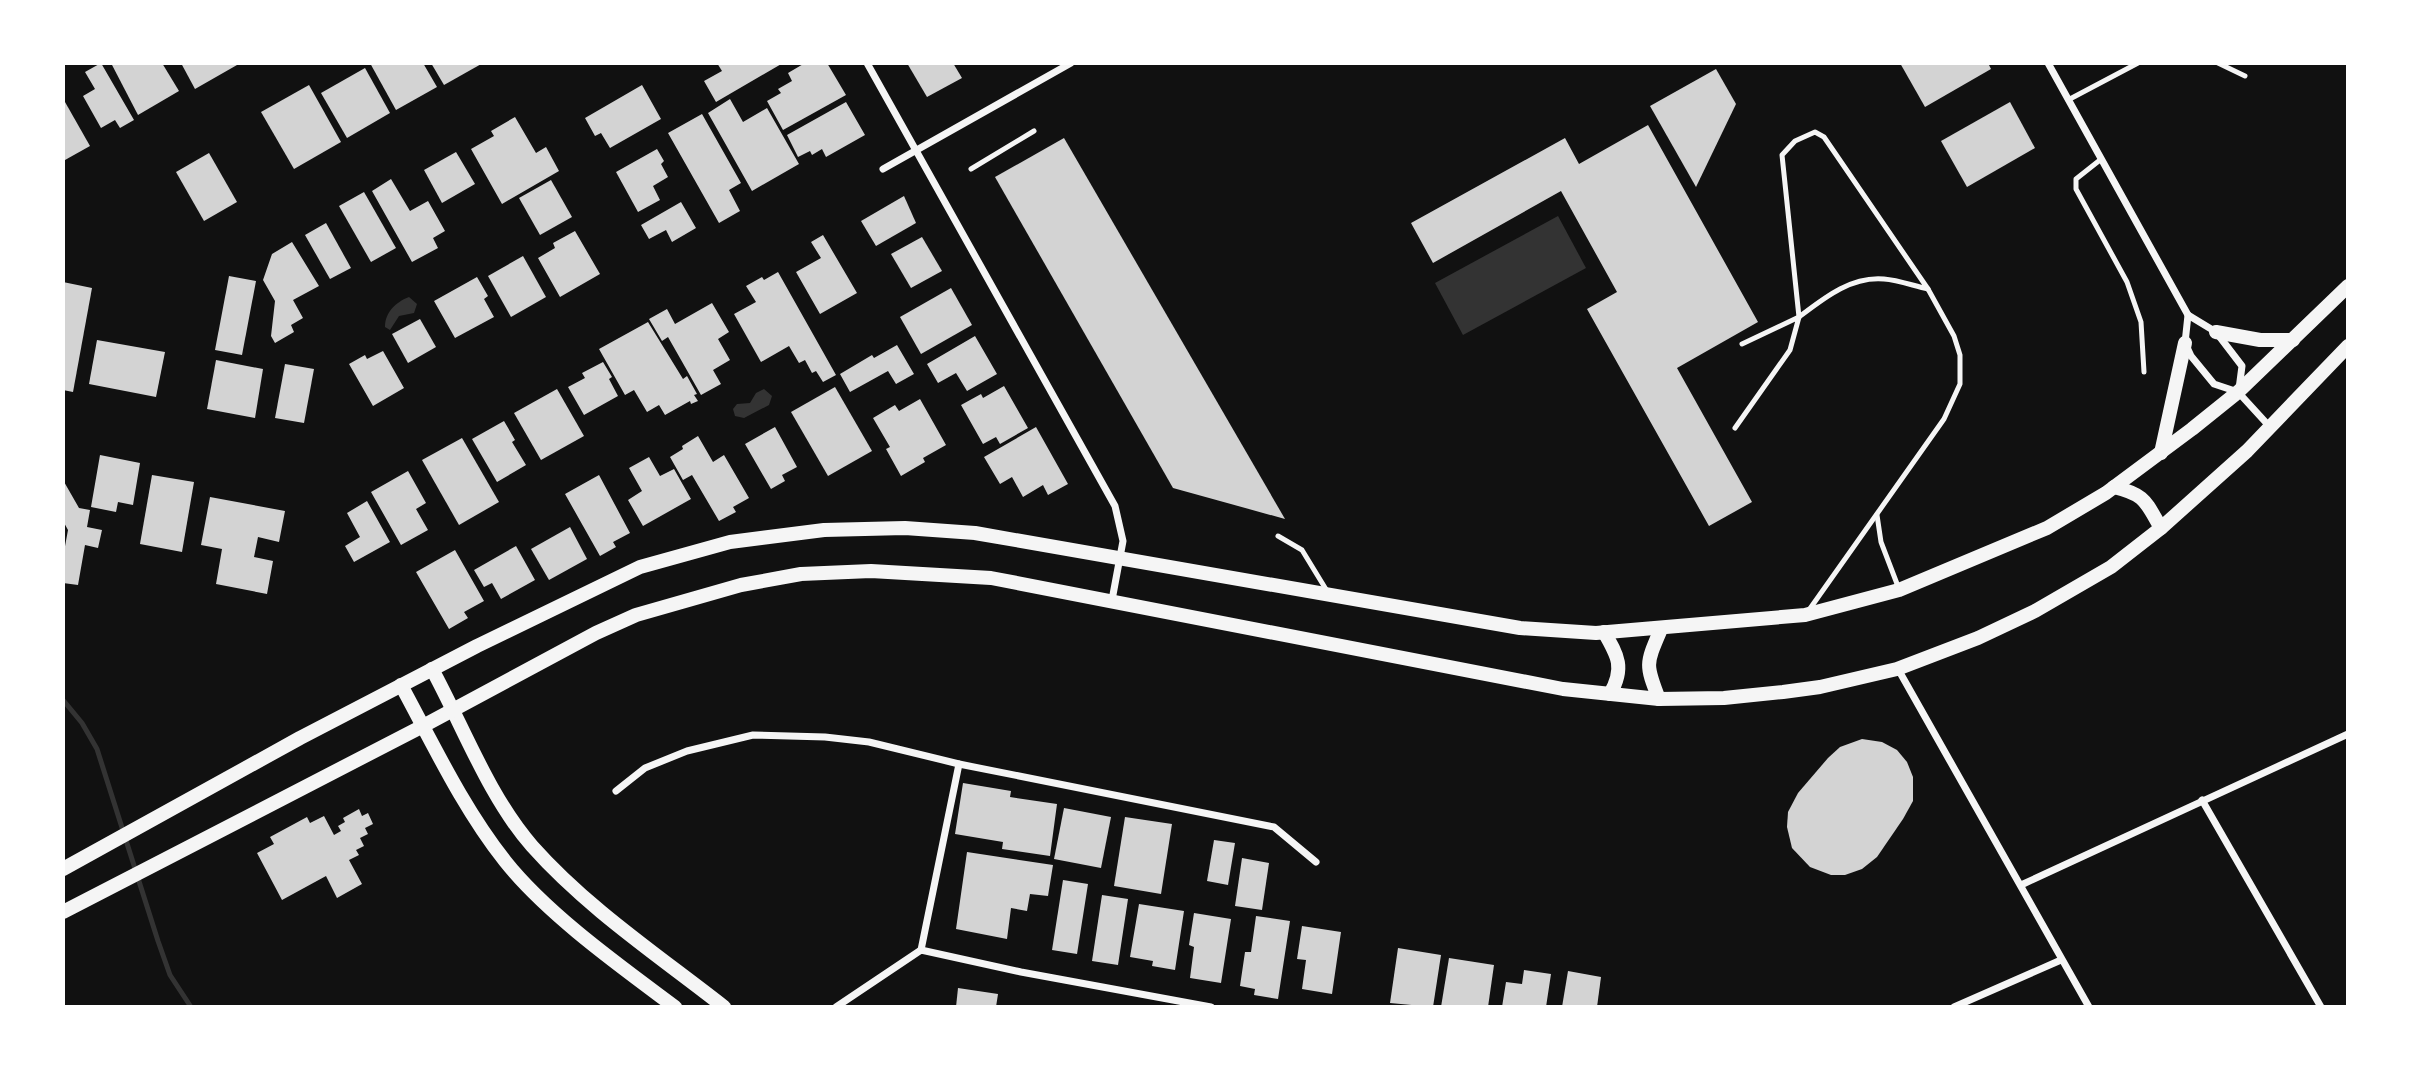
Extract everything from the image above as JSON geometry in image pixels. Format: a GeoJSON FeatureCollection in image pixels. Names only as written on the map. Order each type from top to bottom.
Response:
{"type":"FeatureCollection","features":[{"type":"Feature","properties":{"kind":"main road"},"geometry":{"type":"LineString","coordinates":[[63,869],[300,738],[567,600],[640,567],[730,542],[824,530],[905,528],[975,533],[1520,628],[1604,632],[1805,615],[1899,590],[2047,528],[2114,487],[2161,453],[2238,391],[2348,286]]}},
{"type":"Feature","properties":{"kind":"main road"},"geometry":{"type":"LineString","coordinates":[[2216,332],[2260,340],[2293,340]]}},
{"type":"Feature","properties":{"kind":"main road"},"geometry":{"type":"LineString","coordinates":[[2161,453],[2185,343]]}},
{"type":"Feature","properties":{"kind":"main road"},"geometry":{"type":"LineString","coordinates":[[63,912],[423,726],[596,632],[636,615],[741,585],[801,574],[871,571],[991,578],[1563,689],[1659,699],[1724,698],[1783,692],[1819,687],[1897,669],[1978,638],[2035,611],[2111,567],[2161,528],[2233,464],[2348,346]]}},
{"type":"Feature","properties":{"kind":"main road"},"geometry":{"type":"LineString","coordinates":[[2114,487],[2137,493],[2146,501],[2161,528]]}},
{"type":"Feature","properties":{"kind":"main road"},"geometry":{"type":"LineString","coordinates":[[1659,699],[1648,671],[1649,657],[1661,629]]}},
{"type":"Feature","properties":{"kind":"main road"},"geometry":{"type":"LineString","coordinates":[[1604,632],[1617,653],[1620,667],[1617,682],[1610,694]]}},
{"type":"Feature","properties":{"kind":"main road"},"geometry":{"type":"LineString","coordinates":[[432,669],[503,806],[531,844],[565,879],[616,923],[724,1007]]}},
{"type":"Feature","properties":{"kind":"main road"},"geometry":{"type":"LineString","coordinates":[[401,685],[477,821],[505,862],[544,903],[675,1007]]}},
{"type":"Feature","properties":{"kind":"street"},"geometry":{"type":"LineString","coordinates":[[867,63],[1115,506],[1123,541],[1112,600]]}},
{"type":"Feature","properties":{"kind":"street"},"geometry":{"type":"LineString","coordinates":[[883,169],[1071,63]]}},
{"type":"Feature","properties":{"kind":"street"},"geometry":{"type":"LineString","coordinates":[[2048,63],[2188,315],[2216,332],[2242,366],[2238,391]]}},
{"type":"Feature","properties":{"kind":"street"},"geometry":{"type":"LineString","coordinates":[[2188,315],[2185,343],[2191,356],[2214,384],[2238,391],[2270,426]]}},
{"type":"Feature","properties":{"kind":"street"},"geometry":{"type":"LineString","coordinates":[[1897,669],[2089,1007]]}},
{"type":"Feature","properties":{"kind":"street"},"geometry":{"type":"LineString","coordinates":[[2021,884],[2348,734]]}},
{"type":"Feature","properties":{"kind":"street"},"geometry":{"type":"LineString","coordinates":[[616,791],[645,768],[677,755],[753,736],[825,737],[869,742],[959,764],[1274,827],[1316,862]]}},
{"type":"Feature","properties":{"kind":"street"},"geometry":{"type":"LineString","coordinates":[[836,1007],[921,950],[959,764]]}},
{"type":"Feature","properties":{"kind":"street"},"geometry":{"type":"LineString","coordinates":[[2202,800],[2321,1007]]}},
{"type":"Feature","properties":{"kind":"street"},"geometry":{"type":"LineString","coordinates":[[921,950],[1020,972],[1211,1007]]}},
{"type":"Feature","properties":{"kind":"street"},"geometry":{"type":"LineString","coordinates":[[1954,1007],[2062,960]]}},
{"type":"Feature","properties":{"kind":"lane"},"geometry":{"type":"LineString","coordinates":[[2068,100],[2138,63]]}},
{"type":"Feature","properties":{"kind":"lane"},"geometry":{"type":"LineString","coordinates":[[2218,63],[2245,76]]}},
{"type":"Feature","properties":{"kind":"lane"},"geometry":{"type":"LineString","coordinates":[[971,169],[1034,131]]}},
{"type":"Feature","properties":{"kind":"lane"},"geometry":{"type":"LineString","coordinates":[[1735,428],[1790,350],[1799,317],[1782,155],[1795,141],[1815,132],[1825,137],[1927,289],[1954,336],[1959,355],[1960,384],[1944,419],[1805,615]]}},
{"type":"Feature","properties":{"kind":"lane"},"geometry":{"type":"LineString","coordinates":[[2100,160],[2076,180],[2076,189],[2127,282],[2141,321],[2144,372]]}},
{"type":"Feature","properties":{"kind":"lane"},"geometry":{"type":"LineString","coordinates":[[1742,344],[1799,317],[1833,292],[1861,281],[1884,279],[1927,289]]}},
{"type":"Feature","properties":{"kind":"lane"},"geometry":{"type":"LineString","coordinates":[[1877,515],[1881,542],[1899,590]]}},
{"type":"Feature","properties":{"kind":"lane"},"geometry":{"type":"LineString","coordinates":[[1278,536],[1302,550],[1328,594]]}},
{"type":"Feature","properties":{"kind":"shaded area"},"geometry":{"type":"Polygon","coordinates":[[[1558,216],[1586,268],[1463,335],[1435,283],[1558,216]]]}},
{"type":"Feature","properties":{"kind":"shaded area"},"geometry":{"type":"Polygon","coordinates":[[[409,297],[417,304],[414,313],[399,316],[390,330],[385,327],[392,308],[409,297]]]}},
{"type":"Feature","properties":{"kind":"shaded area"},"geometry":{"type":"Polygon","coordinates":[[[764,389],[772,396],[769,405],[744,418],[735,416],[733,409],[737,404],[750,403],[756,393],[764,389]]]}},
{"type":"Feature","properties":{"kind":"building"},"geometry":{"type":"Polygon","coordinates":[[[101,63],[134,120],[120,128],[115,120],[101,128],[83,96],[95,89],[85,72],[101,63]]]}},
{"type":"Feature","properties":{"kind":"building"},"geometry":{"type":"Polygon","coordinates":[[[111,63],[162,63],[179,91],[138,115],[111,63]]]}},
{"type":"Feature","properties":{"kind":"building"},"geometry":{"type":"Polygon","coordinates":[[[181,63],[236,63],[237,65],[195,89],[181,63]]]}},
{"type":"Feature","properties":{"kind":"building"},"geometry":{"type":"Polygon","coordinates":[[[370,63],[423,63],[437,87],[396,110],[370,63]]]}},
{"type":"Feature","properties":{"kind":"building"},"geometry":{"type":"Polygon","coordinates":[[[431,63],[483,63],[444,85],[431,63]]]}},
{"type":"Feature","properties":{"kind":"building"},"geometry":{"type":"Polygon","coordinates":[[[717,63],[783,63],[716,102],[704,81],[722,71],[717,63]]]}},
{"type":"Feature","properties":{"kind":"building"},"geometry":{"type":"Polygon","coordinates":[[[805,63],[827,63],[846,95],[783,130],[767,101],[781,93],[778,89],[792,81],[788,73],[805,63]]]}},
{"type":"Feature","properties":{"kind":"building"},"geometry":{"type":"Polygon","coordinates":[[[907,63],[953,63],[962,78],[927,97],[907,63]]]}},
{"type":"Feature","properties":{"kind":"building"},"geometry":{"type":"Polygon","coordinates":[[[1900,63],[1988,63],[1991,69],[1925,107],[1900,63]]]}},
{"type":"Feature","properties":{"kind":"building"},"geometry":{"type":"Polygon","coordinates":[[[365,68],[390,113],[347,138],[321,93],[365,68]]]}},
{"type":"Feature","properties":{"kind":"building"},"geometry":{"type":"Polygon","coordinates":[[[1716,69],[1736,104],[1696,187],[1650,106],[1716,69]]]}},
{"type":"Feature","properties":{"kind":"building"},"geometry":{"type":"Polygon","coordinates":[[[309,85],[341,142],[294,169],[261,112],[309,85]]]}},
{"type":"Feature","properties":{"kind":"building"},"geometry":{"type":"Polygon","coordinates":[[[642,85],[661,119],[610,148],[601,133],[595,136],[585,118],[642,85]]]}},
{"type":"Feature","properties":{"kind":"building"},"geometry":{"type":"Polygon","coordinates":[[[730,99],[743,122],[767,108],[799,164],[752,191],[708,113],[730,99]]]}},
{"type":"Feature","properties":{"kind":"building"},"geometry":{"type":"Polygon","coordinates":[[[65,102],[90,146],[65,160],[63,103],[65,102]]]}},
{"type":"Feature","properties":{"kind":"building"},"geometry":{"type":"Polygon","coordinates":[[[846,102],[865,135],[826,157],[822,149],[812,155],[810,151],[798,157],[787,135],[846,102]]]}},
{"type":"Feature","properties":{"kind":"building"},"geometry":{"type":"Polygon","coordinates":[[[2010,102],[2035,148],[1967,187],[1941,141],[2010,102]]]}},
{"type":"Feature","properties":{"kind":"building"},"geometry":{"type":"Polygon","coordinates":[[[702,114],[741,183],[729,190],[740,211],[719,223],[668,133],[702,114]]]}},
{"type":"Feature","properties":{"kind":"building"},"geometry":{"type":"Polygon","coordinates":[[[515,117],[536,153],[546,147],[559,171],[502,204],[471,149],[494,136],[491,131],[515,117]]]}},
{"type":"Feature","properties":{"kind":"building"},"geometry":{"type":"Polygon","coordinates":[[[1648,125],[1758,322],[1677,368],[1752,502],[1709,526],[1587,309],[1617,292],[1561,191],[1433,263],[1411,223],[1565,138],[1579,164],[1648,125]]]}},
{"type":"Feature","properties":{"kind":"building"},"geometry":{"type":"Polygon","coordinates":[[[1064,138],[1285,519],[1173,488],[995,177],[1064,138]]]}},
{"type":"Feature","properties":{"kind":"building"},"geometry":{"type":"Polygon","coordinates":[[[657,149],[664,161],[661,164],[668,177],[653,186],[660,200],[638,212],[616,172],[657,149]]]}},
{"type":"Feature","properties":{"kind":"building"},"geometry":{"type":"Polygon","coordinates":[[[456,152],[475,184],[442,203],[424,170],[456,152]]]}},
{"type":"Feature","properties":{"kind":"building"},"geometry":{"type":"Polygon","coordinates":[[[209,153],[237,202],[204,221],[176,172],[209,153]]]}},
{"type":"Feature","properties":{"kind":"building"},"geometry":{"type":"Polygon","coordinates":[[[391,179],[410,211],[428,201],[445,231],[433,238],[438,248],[412,262],[372,191],[391,179]]]}},
{"type":"Feature","properties":{"kind":"building"},"geometry":{"type":"Polygon","coordinates":[[[551,180],[572,217],[540,235],[519,198],[551,180]]]}},
{"type":"Feature","properties":{"kind":"building"},"geometry":{"type":"Polygon","coordinates":[[[364,192],[396,248],[371,262],[339,206],[364,192]]]}},
{"type":"Feature","properties":{"kind":"building"},"geometry":{"type":"Polygon","coordinates":[[[904,196],[916,223],[876,246],[861,221],[904,196]]]}},
{"type":"Feature","properties":{"kind":"building"},"geometry":{"type":"Polygon","coordinates":[[[681,202],[696,228],[672,242],[666,230],[649,239],[641,225],[681,202]]]}},
{"type":"Feature","properties":{"kind":"building"},"geometry":{"type":"Polygon","coordinates":[[[326,223],[351,268],[330,279],[305,235],[326,223]]]}},
{"type":"Feature","properties":{"kind":"building"},"geometry":{"type":"Polygon","coordinates":[[[575,231],[600,274],[560,297],[538,258],[555,248],[553,243],[575,231]]]}},
{"type":"Feature","properties":{"kind":"building"},"geometry":{"type":"Polygon","coordinates":[[[823,235],[857,293],[820,314],[796,272],[821,258],[811,242],[823,235]]]}},
{"type":"Feature","properties":{"kind":"building"},"geometry":{"type":"Polygon","coordinates":[[[922,237],[942,271],[911,288],[891,254],[922,237]]]}},
{"type":"Feature","properties":{"kind":"building"},"geometry":{"type":"Polygon","coordinates":[[[292,242],[319,286],[293,300],[303,318],[291,325],[294,332],[275,343],[271,336],[275,301],[263,280],[272,254],[292,242]]]}},
{"type":"Feature","properties":{"kind":"building"},"geometry":{"type":"Polygon","coordinates":[[[523,256],[546,297],[511,317],[488,276],[523,256]]]}},
{"type":"Feature","properties":{"kind":"building"},"geometry":{"type":"Polygon","coordinates":[[[778,272],[836,375],[823,382],[816,371],[812,373],[805,360],[799,363],[789,346],[761,362],[734,314],[756,302],[746,286],[778,272]]]}},
{"type":"Feature","properties":{"kind":"building"},"geometry":{"type":"Polygon","coordinates":[[[229,276],[256,281],[242,355],[215,350],[229,276]]]}},
{"type":"Feature","properties":{"kind":"building"},"geometry":{"type":"Polygon","coordinates":[[[477,277],[488,296],[484,299],[494,317],[455,338],[434,301],[477,277]]]}},
{"type":"Feature","properties":{"kind":"building"},"geometry":{"type":"Polygon","coordinates":[[[63,282],[92,288],[73,392],[63,390],[63,282]]]}},
{"type":"Feature","properties":{"kind":"building"},"geometry":{"type":"Polygon","coordinates":[[[951,288],[972,325],[921,354],[900,317],[951,288]]]}},
{"type":"Feature","properties":{"kind":"building"},"geometry":{"type":"Polygon","coordinates":[[[712,303],[729,332],[718,339],[730,360],[713,370],[721,384],[701,395],[668,337],[662,341],[649,319],[667,309],[675,324],[712,303]]]}},
{"type":"Feature","properties":{"kind":"building"},"geometry":{"type":"Polygon","coordinates":[[[420,319],[436,347],[408,363],[392,334],[420,319]]]}},
{"type":"Feature","properties":{"kind":"building"},"geometry":{"type":"Polygon","coordinates":[[[648,322],[683,379],[687,376],[697,394],[694,395],[698,401],[691,404],[690,401],[665,415],[659,405],[647,412],[634,390],[625,395],[599,349],[648,322]]]}},
{"type":"Feature","properties":{"kind":"building"},"geometry":{"type":"Polygon","coordinates":[[[975,336],[997,374],[967,391],[956,373],[938,383],[927,364],[975,336]]]}},
{"type":"Feature","properties":{"kind":"building"},"geometry":{"type":"Polygon","coordinates":[[[97,340],[165,352],[156,397],[89,384],[97,340]]]}},
{"type":"Feature","properties":{"kind":"building"},"geometry":{"type":"Polygon","coordinates":[[[897,345],[914,374],[896,384],[888,371],[850,392],[840,374],[872,355],[874,358],[897,345]]]}},
{"type":"Feature","properties":{"kind":"building"},"geometry":{"type":"Polygon","coordinates":[[[383,351],[404,388],[373,406],[349,364],[365,355],[367,359],[383,351]]]}},
{"type":"Feature","properties":{"kind":"building"},"geometry":{"type":"Polygon","coordinates":[[[216,360],[263,369],[255,418],[207,409],[216,360]]]}},
{"type":"Feature","properties":{"kind":"building"},"geometry":{"type":"Polygon","coordinates":[[[603,362],[612,377],[609,379],[618,396],[584,415],[568,387],[585,378],[582,373],[603,362]]]}},
{"type":"Feature","properties":{"kind":"building"},"geometry":{"type":"Polygon","coordinates":[[[285,364],[314,369],[304,423],[275,418],[285,364]]]}},
{"type":"Feature","properties":{"kind":"building"},"geometry":{"type":"Polygon","coordinates":[[[1004,386],[1028,428],[1000,444],[996,437],[983,444],[961,405],[981,394],[983,398],[1004,386]]]}},
{"type":"Feature","properties":{"kind":"building"},"geometry":{"type":"Polygon","coordinates":[[[835,387],[872,451],[828,476],[791,412],[835,387]]]}},
{"type":"Feature","properties":{"kind":"building"},"geometry":{"type":"Polygon","coordinates":[[[557,389],[584,436],[541,460],[514,413],[557,389]]]}},
{"type":"Feature","properties":{"kind":"building"},"geometry":{"type":"Polygon","coordinates":[[[920,399],[946,445],[923,458],[925,462],[901,476],[886,449],[890,447],[873,418],[895,405],[899,411],[920,399]]]}},
{"type":"Feature","properties":{"kind":"building"},"geometry":{"type":"Polygon","coordinates":[[[504,421],[515,440],[512,442],[526,465],[497,482],[472,439],[504,421]]]}},
{"type":"Feature","properties":{"kind":"building"},"geometry":{"type":"Polygon","coordinates":[[[775,427],[797,467],[782,475],[785,481],[771,489],[745,444],[775,427]]]}},
{"type":"Feature","properties":{"kind":"building"},"geometry":{"type":"Polygon","coordinates":[[[1036,427],[1068,484],[1048,495],[1043,485],[1023,497],[1012,477],[1000,484],[984,457],[1036,427]]]}},
{"type":"Feature","properties":{"kind":"building"},"geometry":{"type":"Polygon","coordinates":[[[698,436],[713,462],[724,455],[749,498],[733,507],[736,512],[719,521],[692,475],[683,480],[670,457],[698,436]]]}},
{"type":"Feature","properties":{"kind":"building"},"geometry":{"type":"Polygon","coordinates":[[[462,438],[499,502],[459,525],[422,460],[462,438]]]}},
{"type":"Feature","properties":{"kind":"building"},"geometry":{"type":"Polygon","coordinates":[[[100,455],[140,463],[133,505],[118,502],[116,512],[91,507],[100,455]]]}},
{"type":"Feature","properties":{"kind":"building"},"geometry":{"type":"Polygon","coordinates":[[[649,457],[660,476],[674,469],[691,499],[643,526],[628,500],[642,491],[629,468],[649,457]]]}},
{"type":"Feature","properties":{"kind":"building"},"geometry":{"type":"Polygon","coordinates":[[[408,471],[426,503],[416,509],[428,530],[401,545],[371,492],[408,471]]]}},
{"type":"Feature","properties":{"kind":"building"},"geometry":{"type":"Polygon","coordinates":[[[152,475],[194,482],[182,552],[140,544],[152,475]]]}},
{"type":"Feature","properties":{"kind":"building"},"geometry":{"type":"Polygon","coordinates":[[[599,475],[630,533],[613,542],[616,547],[600,556],[565,494],[599,475]]]}},
{"type":"Feature","properties":{"kind":"building"},"geometry":{"type":"Polygon","coordinates":[[[63,480],[79,508],[90,510],[87,527],[102,530],[98,548],[85,545],[78,585],[63,583],[63,557],[68,530],[63,521],[63,480]]]}},
{"type":"Feature","properties":{"kind":"building"},"geometry":{"type":"Polygon","coordinates":[[[210,497],[285,511],[279,542],[258,537],[254,557],[273,561],[267,594],[216,584],[222,549],[201,545],[210,497]]]}},
{"type":"Feature","properties":{"kind":"building"},"geometry":{"type":"Polygon","coordinates":[[[367,501],[390,542],[354,562],[345,546],[360,537],[347,513],[367,501]]]}},
{"type":"Feature","properties":{"kind":"building"},"geometry":{"type":"Polygon","coordinates":[[[570,527],[587,559],[549,580],[531,549],[570,527]]]}},
{"type":"Feature","properties":{"kind":"building"},"geometry":{"type":"Polygon","coordinates":[[[516,546],[535,580],[501,599],[492,583],[484,587],[474,570],[516,546]]]}},
{"type":"Feature","properties":{"kind":"building"},"geometry":{"type":"Polygon","coordinates":[[[455,550],[484,601],[464,612],[468,618],[449,629],[416,572],[455,550]]]}},
{"type":"Feature","properties":{"kind":"building"},"geometry":{"type":"Polygon","coordinates":[[[1862,739],[1882,742],[1897,750],[1907,762],[1913,777],[1913,801],[1877,857],[1862,869],[1845,875],[1831,875],[1810,867],[1792,848],[1787,827],[1788,812],[1798,793],[1828,758],[1840,747],[1862,739]]]}},
{"type":"Feature","properties":{"kind":"building"},"geometry":{"type":"Polygon","coordinates":[[[963,783],[1011,791],[1010,797],[1057,804],[1050,856],[1002,849],[1003,842],[955,834],[963,783]]]}},
{"type":"Feature","properties":{"kind":"building"},"geometry":{"type":"Polygon","coordinates":[[[1064,808],[1111,817],[1101,868],[1054,859],[1064,808]]]}},
{"type":"Feature","properties":{"kind":"building"},"geometry":{"type":"Polygon","coordinates":[[[359,809],[362,816],[368,813],[373,824],[365,828],[368,834],[360,838],[364,846],[356,850],[359,855],[349,860],[362,884],[337,898],[326,876],[282,900],[257,853],[274,844],[270,837],[307,817],[310,823],[324,816],[334,835],[341,831],[338,826],[345,822],[343,818],[359,809]]]}},
{"type":"Feature","properties":{"kind":"building"},"geometry":{"type":"Polygon","coordinates":[[[1125,817],[1172,824],[1161,894],[1114,886],[1125,817]]]}},
{"type":"Feature","properties":{"kind":"building"},"geometry":{"type":"Polygon","coordinates":[[[1214,840],[1235,843],[1228,885],[1207,881],[1214,840]]]}},
{"type":"Feature","properties":{"kind":"building"},"geometry":{"type":"Polygon","coordinates":[[[967,852],[1053,865],[1048,896],[1030,894],[1027,911],[1011,908],[1007,939],[956,929],[967,852]]]}},
{"type":"Feature","properties":{"kind":"building"},"geometry":{"type":"Polygon","coordinates":[[[1242,858],[1269,863],[1262,910],[1235,906],[1242,858]]]}},
{"type":"Feature","properties":{"kind":"building"},"geometry":{"type":"Polygon","coordinates":[[[1063,880],[1088,884],[1077,954],[1052,950],[1063,880]]]}},
{"type":"Feature","properties":{"kind":"building"},"geometry":{"type":"Polygon","coordinates":[[[1102,895],[1128,899],[1118,965],[1092,961],[1102,895]]]}},
{"type":"Feature","properties":{"kind":"building"},"geometry":{"type":"Polygon","coordinates":[[[1139,904],[1184,911],[1175,970],[1152,966],[1153,961],[1130,957],[1139,904]]]}},
{"type":"Feature","properties":{"kind":"building"},"geometry":{"type":"Polygon","coordinates":[[[1194,913],[1231,919],[1221,983],[1190,978],[1194,947],[1189,945],[1194,913]]]}},
{"type":"Feature","properties":{"kind":"building"},"geometry":{"type":"Polygon","coordinates":[[[1256,916],[1290,921],[1278,999],[1254,995],[1255,989],[1240,986],[1245,952],[1251,952],[1256,916]]]}},
{"type":"Feature","properties":{"kind":"building"},"geometry":{"type":"Polygon","coordinates":[[[1302,926],[1341,932],[1332,994],[1302,989],[1306,960],[1297,959],[1302,926]]]}},
{"type":"Feature","properties":{"kind":"building"},"geometry":{"type":"Polygon","coordinates":[[[1398,948],[1441,955],[1433,1007],[1390,1003],[1398,948]]]}},
{"type":"Feature","properties":{"kind":"building"},"geometry":{"type":"Polygon","coordinates":[[[1449,958],[1494,965],[1488,1007],[1441,1007],[1449,958]]]}},
{"type":"Feature","properties":{"kind":"building"},"geometry":{"type":"Polygon","coordinates":[[[1524,970],[1551,974],[1546,1007],[1502,1007],[1506,982],[1522,984],[1524,970]]]}},
{"type":"Feature","properties":{"kind":"building"},"geometry":{"type":"Polygon","coordinates":[[[1568,971],[1601,977],[1597,1007],[1562,1007],[1568,971]]]}},
{"type":"Feature","properties":{"kind":"building"},"geometry":{"type":"Polygon","coordinates":[[[958,988],[998,994],[996,1007],[956,1007],[958,988]]]}},
{"type":"Feature","properties":{"kind":"waterway"},"geometry":{"type":"LineString","coordinates":[[63,700],[82,723],[97,749],[170,975],[191,1007]]}}]}
